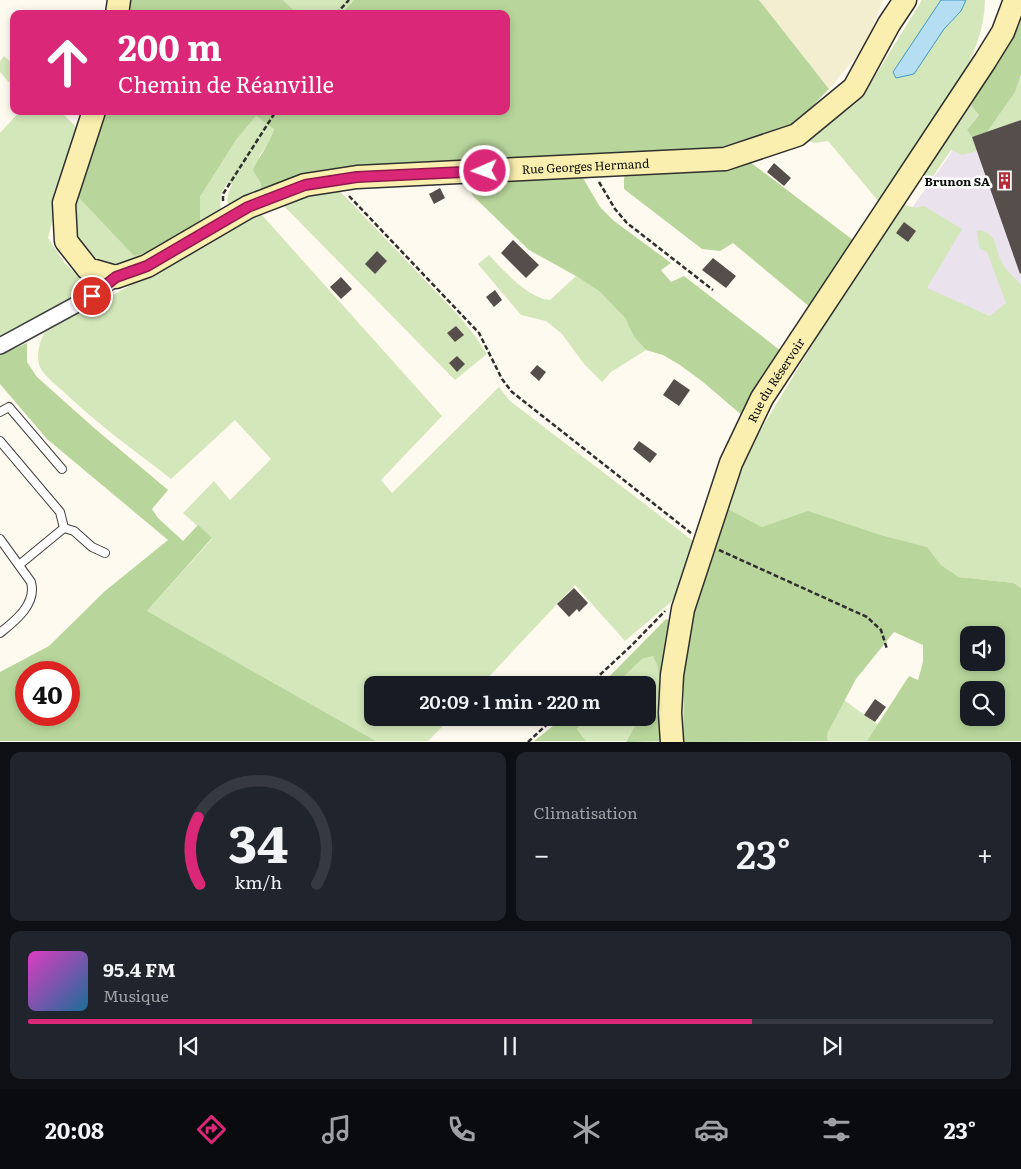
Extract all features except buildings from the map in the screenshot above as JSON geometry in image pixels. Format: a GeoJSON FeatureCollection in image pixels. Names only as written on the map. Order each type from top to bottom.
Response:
{"type":"FeatureCollection","features":[{"type":"Feature","properties":{"kind":"street","name":"Rue Georges Hermand"},"geometry":{"type":"LineString","coordinates":[[889,24],[899,0]]}},
{"type":"Feature","properties":{"kind":"street","name":"Rue Georges Hermand"},"geometry":{"type":"LineString","coordinates":[[116,277],[147,266],[248,207],[305,185],[357,177],[725,159],[797,135],[854,88],[889,24],[905,0]]}},
{"type":"Feature","properties":{"kind":"street","name":"Rue du Réservoir"},"geometry":{"type":"LineString","coordinates":[[985,60],[998,0]]}},
{"type":"Feature","properties":{"kind":"street","name":"Rue du Réservoir"},"geometry":{"type":"LineString","coordinates":[[672,742],[670,713],[672,675],[684,609],[731,463],[762,398],[1003,32],[1015,0]]}},
{"type":"Feature","properties":{"kind":"street"},"geometry":{"type":"LineString","coordinates":[[93,115],[64,203],[66,242],[88,269],[116,277]]}},
{"type":"Feature","properties":{"kind":"street"},"geometry":{"type":"LineString","coordinates":[[0,346],[92,296],[116,277]]}},
{"type":"Feature","properties":{"kind":"lane"},"geometry":{"type":"LineString","coordinates":[[0,412],[8,407],[62,468]]}},
{"type":"Feature","properties":{"kind":"lane"},"geometry":{"type":"LineString","coordinates":[[0,441],[60,512],[64,528]]}},
{"type":"Feature","properties":{"kind":"lane"},"geometry":{"type":"LineString","coordinates":[[64,528],[74,531],[92,548],[105,553]]}},
{"type":"Feature","properties":{"kind":"lane"},"geometry":{"type":"LineString","coordinates":[[19,565],[64,528]]}},
{"type":"Feature","properties":{"kind":"lane"},"geometry":{"type":"LineString","coordinates":[[0,539],[31,582],[33,590],[31,598],[24,609],[0,633]]}},
{"type":"Feature","properties":{"kind":"path"},"geometry":{"type":"LineString","coordinates":[[340,10],[349,0]]}},
{"type":"Feature","properties":{"kind":"path"},"geometry":{"type":"LineString","coordinates":[[228,218],[223,208],[223,194],[273,115]]}},
{"type":"Feature","properties":{"kind":"path"},"geometry":{"type":"LineString","coordinates":[[583,167],[596,176],[615,208],[627,223],[713,290]]}},
{"type":"Feature","properties":{"kind":"path"},"geometry":{"type":"LineString","coordinates":[[335,180],[479,334],[502,379],[512,392],[704,544],[867,617],[881,630],[887,649]]}},
{"type":"Feature","properties":{"kind":"path"},"geometry":{"type":"LineString","coordinates":[[599,676],[632,645],[664,611],[684,609]]}},
{"type":"Feature","properties":{"kind":"path"},"geometry":{"type":"LineString","coordinates":[[528,742],[545,726]]}},
{"type":"Feature","properties":{"kind":"shaded area"},"geometry":{"type":"Polygon","coordinates":[[[759,0],[883,0],[866,45],[829,89],[759,0]]]}},
{"type":"Feature","properties":{"kind":"shaded area"},"geometry":{"type":"Polygon","coordinates":[[[1021,55],[1021,329],[871,265],[1021,55]]]}},
{"type":"Feature","properties":{"kind":"green space"},"geometry":{"type":"Polygon","coordinates":[[[128,0],[283,0],[294,10],[127,10],[128,0]]]}},
{"type":"Feature","properties":{"kind":"green space"},"geometry":{"type":"Polygon","coordinates":[[[283,0],[354,0],[345,10],[294,10],[283,0]]]}},
{"type":"Feature","properties":{"kind":"green space"},"geometry":{"type":"Polygon","coordinates":[[[354,0],[759,0],[829,89],[797,122],[768,139],[734,152],[260,194],[261,183],[253,170],[274,129],[256,116],[236,140],[200,197],[200,223],[153,251],[134,256],[78,197],[102,115],[510,115],[510,10],[345,10],[354,0]]]}},
{"type":"Feature","properties":{"kind":"green space"},"geometry":{"type":"Polygon","coordinates":[[[922,0],[985,0],[983,18],[973,53],[957,86],[880,203],[828,141],[815,143],[804,140],[822,130],[861,99],[922,0]]]}},
{"type":"Feature","properties":{"kind":"green space"},"geometry":{"type":"Polygon","coordinates":[[[1021,6],[1021,74],[1015,92],[987,132],[972,137],[967,130],[979,115],[971,105],[1021,6]]]}},
{"type":"Feature","properties":{"kind":"green space"},"geometry":{"type":"Polygon","coordinates":[[[4,56],[10,61],[10,83],[0,72],[0,61],[4,56]]]}},
{"type":"Feature","properties":{"kind":"green space"},"geometry":{"type":"Polygon","coordinates":[[[1019,77],[1021,79],[1021,120],[987,132],[1015,92],[1019,77]]]}},
{"type":"Feature","properties":{"kind":"green space"},"geometry":{"type":"Polygon","coordinates":[[[971,105],[979,114],[967,130],[972,137],[977,151],[962,155],[951,150],[929,182],[921,178],[971,105]]]}},
{"type":"Feature","properties":{"kind":"green space"},"geometry":{"type":"Polygon","coordinates":[[[16,115],[64,115],[76,127],[48,238],[64,262],[83,281],[82,296],[0,340],[0,133],[16,115]]]}},
{"type":"Feature","properties":{"kind":"green space"},"geometry":{"type":"Polygon","coordinates":[[[256,116],[274,128],[271,140],[259,156],[260,194],[231,209],[227,200],[232,185],[229,181],[221,196],[222,213],[200,223],[200,197],[236,140],[256,116]]]}},
{"type":"Feature","properties":{"kind":"green space"},"geometry":{"type":"Polygon","coordinates":[[[750,162],[853,240],[811,308],[733,243],[720,251],[702,249],[624,189],[626,174],[750,162]]]}},
{"type":"Feature","properties":{"kind":"green space"},"geometry":{"type":"Polygon","coordinates":[[[583,178],[600,207],[614,221],[671,263],[661,270],[671,282],[684,276],[781,351],[744,417],[680,365],[663,355],[646,350],[634,337],[625,318],[600,292],[576,276],[529,250],[474,197],[463,181],[583,178]]]}},
{"type":"Feature","properties":{"kind":"green space"},"geometry":{"type":"Polygon","coordinates":[[[337,188],[458,315],[487,354],[455,380],[279,201],[337,188]]]}},
{"type":"Feature","properties":{"kind":"green space"},"geometry":{"type":"Polygon","coordinates":[[[78,197],[134,256],[153,251],[128,267],[101,266],[79,247],[71,216],[78,197]]]}},
{"type":"Feature","properties":{"kind":"green space"},"geometry":{"type":"Polygon","coordinates":[[[901,204],[916,208],[924,206],[962,229],[927,288],[990,316],[1006,303],[987,252],[979,248],[977,230],[989,234],[995,242],[1002,263],[1021,285],[1021,588],[1014,583],[959,577],[941,565],[926,547],[808,512],[762,527],[725,507],[752,444],[863,262],[901,204]]]}},
{"type":"Feature","properties":{"kind":"green space"},"geometry":{"type":"Polygon","coordinates":[[[261,214],[442,416],[381,480],[392,493],[499,387],[510,401],[697,544],[680,593],[625,641],[575,585],[489,676],[364,676],[364,726],[443,726],[428,741],[376,741],[147,611],[212,539],[183,513],[214,481],[230,500],[271,459],[235,420],[171,479],[104,427],[43,372],[39,365],[38,355],[45,332],[261,214]]]}},
{"type":"Feature","properties":{"kind":"green space"},"geometry":{"type":"Polygon","coordinates":[[[489,255],[525,289],[534,295],[550,300],[576,276],[600,292],[625,318],[634,337],[646,350],[611,372],[602,382],[584,364],[562,334],[546,321],[521,315],[478,264],[489,255]]]}},
{"type":"Feature","properties":{"kind":"green space"},"geometry":{"type":"Polygon","coordinates":[[[27,343],[27,362],[37,377],[168,490],[152,509],[158,518],[183,541],[198,525],[212,538],[147,611],[376,741],[0,741],[0,672],[15,664],[15,726],[80,726],[80,661],[21,661],[49,646],[105,591],[168,540],[47,439],[0,384],[0,355],[27,343]]]}},
{"type":"Feature","properties":{"kind":"green space"},"geometry":{"type":"Polygon","coordinates":[[[725,507],[762,527],[808,511],[881,535],[927,547],[941,565],[959,577],[1014,583],[1021,588],[1021,741],[867,741],[909,676],[918,680],[923,662],[923,645],[894,632],[856,679],[827,734],[828,741],[683,742],[684,671],[695,596],[725,507]]]}},
{"type":"Feature","properties":{"kind":"green space"},"geometry":{"type":"Polygon","coordinates":[[[666,619],[675,623],[666,682],[660,680],[653,656],[642,659],[624,676],[610,676],[666,619]]]}},
{"type":"Feature","properties":{"kind":"green space"},"geometry":{"type":"Polygon","coordinates":[[[653,656],[660,680],[666,682],[664,717],[656,716],[656,676],[624,676],[642,659],[653,656]]]}},
{"type":"Feature","properties":{"kind":"green space"},"geometry":{"type":"Polygon","coordinates":[[[844,700],[878,725],[867,741],[828,741],[827,734],[844,700]]]}},
{"type":"Feature","properties":{"kind":"green space"},"geometry":{"type":"Polygon","coordinates":[[[656,716],[664,717],[669,741],[626,742],[636,726],[656,726],[656,716]]]}},
{"type":"Feature","properties":{"kind":"green space"},"geometry":{"type":"Polygon","coordinates":[[[553,726],[579,726],[577,729],[586,741],[534,741],[553,726]]]}},
{"type":"Feature","properties":{"kind":"green space"},"geometry":{"type":"Polygon","coordinates":[[[579,726],[637,726],[626,741],[586,741],[577,729],[579,726]]]}},
{"type":"Feature","properties":{"kind":"water"},"geometry":{"type":"Polygon","coordinates":[[[941,0],[966,0],[961,11],[944,29],[914,74],[896,78],[893,72],[941,0]]]}},
{"type":"Feature","properties":{"kind":"place","name":"Brunon SA"},"geometry":{"type":"Point","coordinates":[1004,181]}},
{"type":"Feature","properties":{"kind":"route"},"geometry":{"type":"LineString","coordinates":[[92,296],[116,277],[147,266],[248,207],[305,185],[357,177],[485,171]]}}]}
